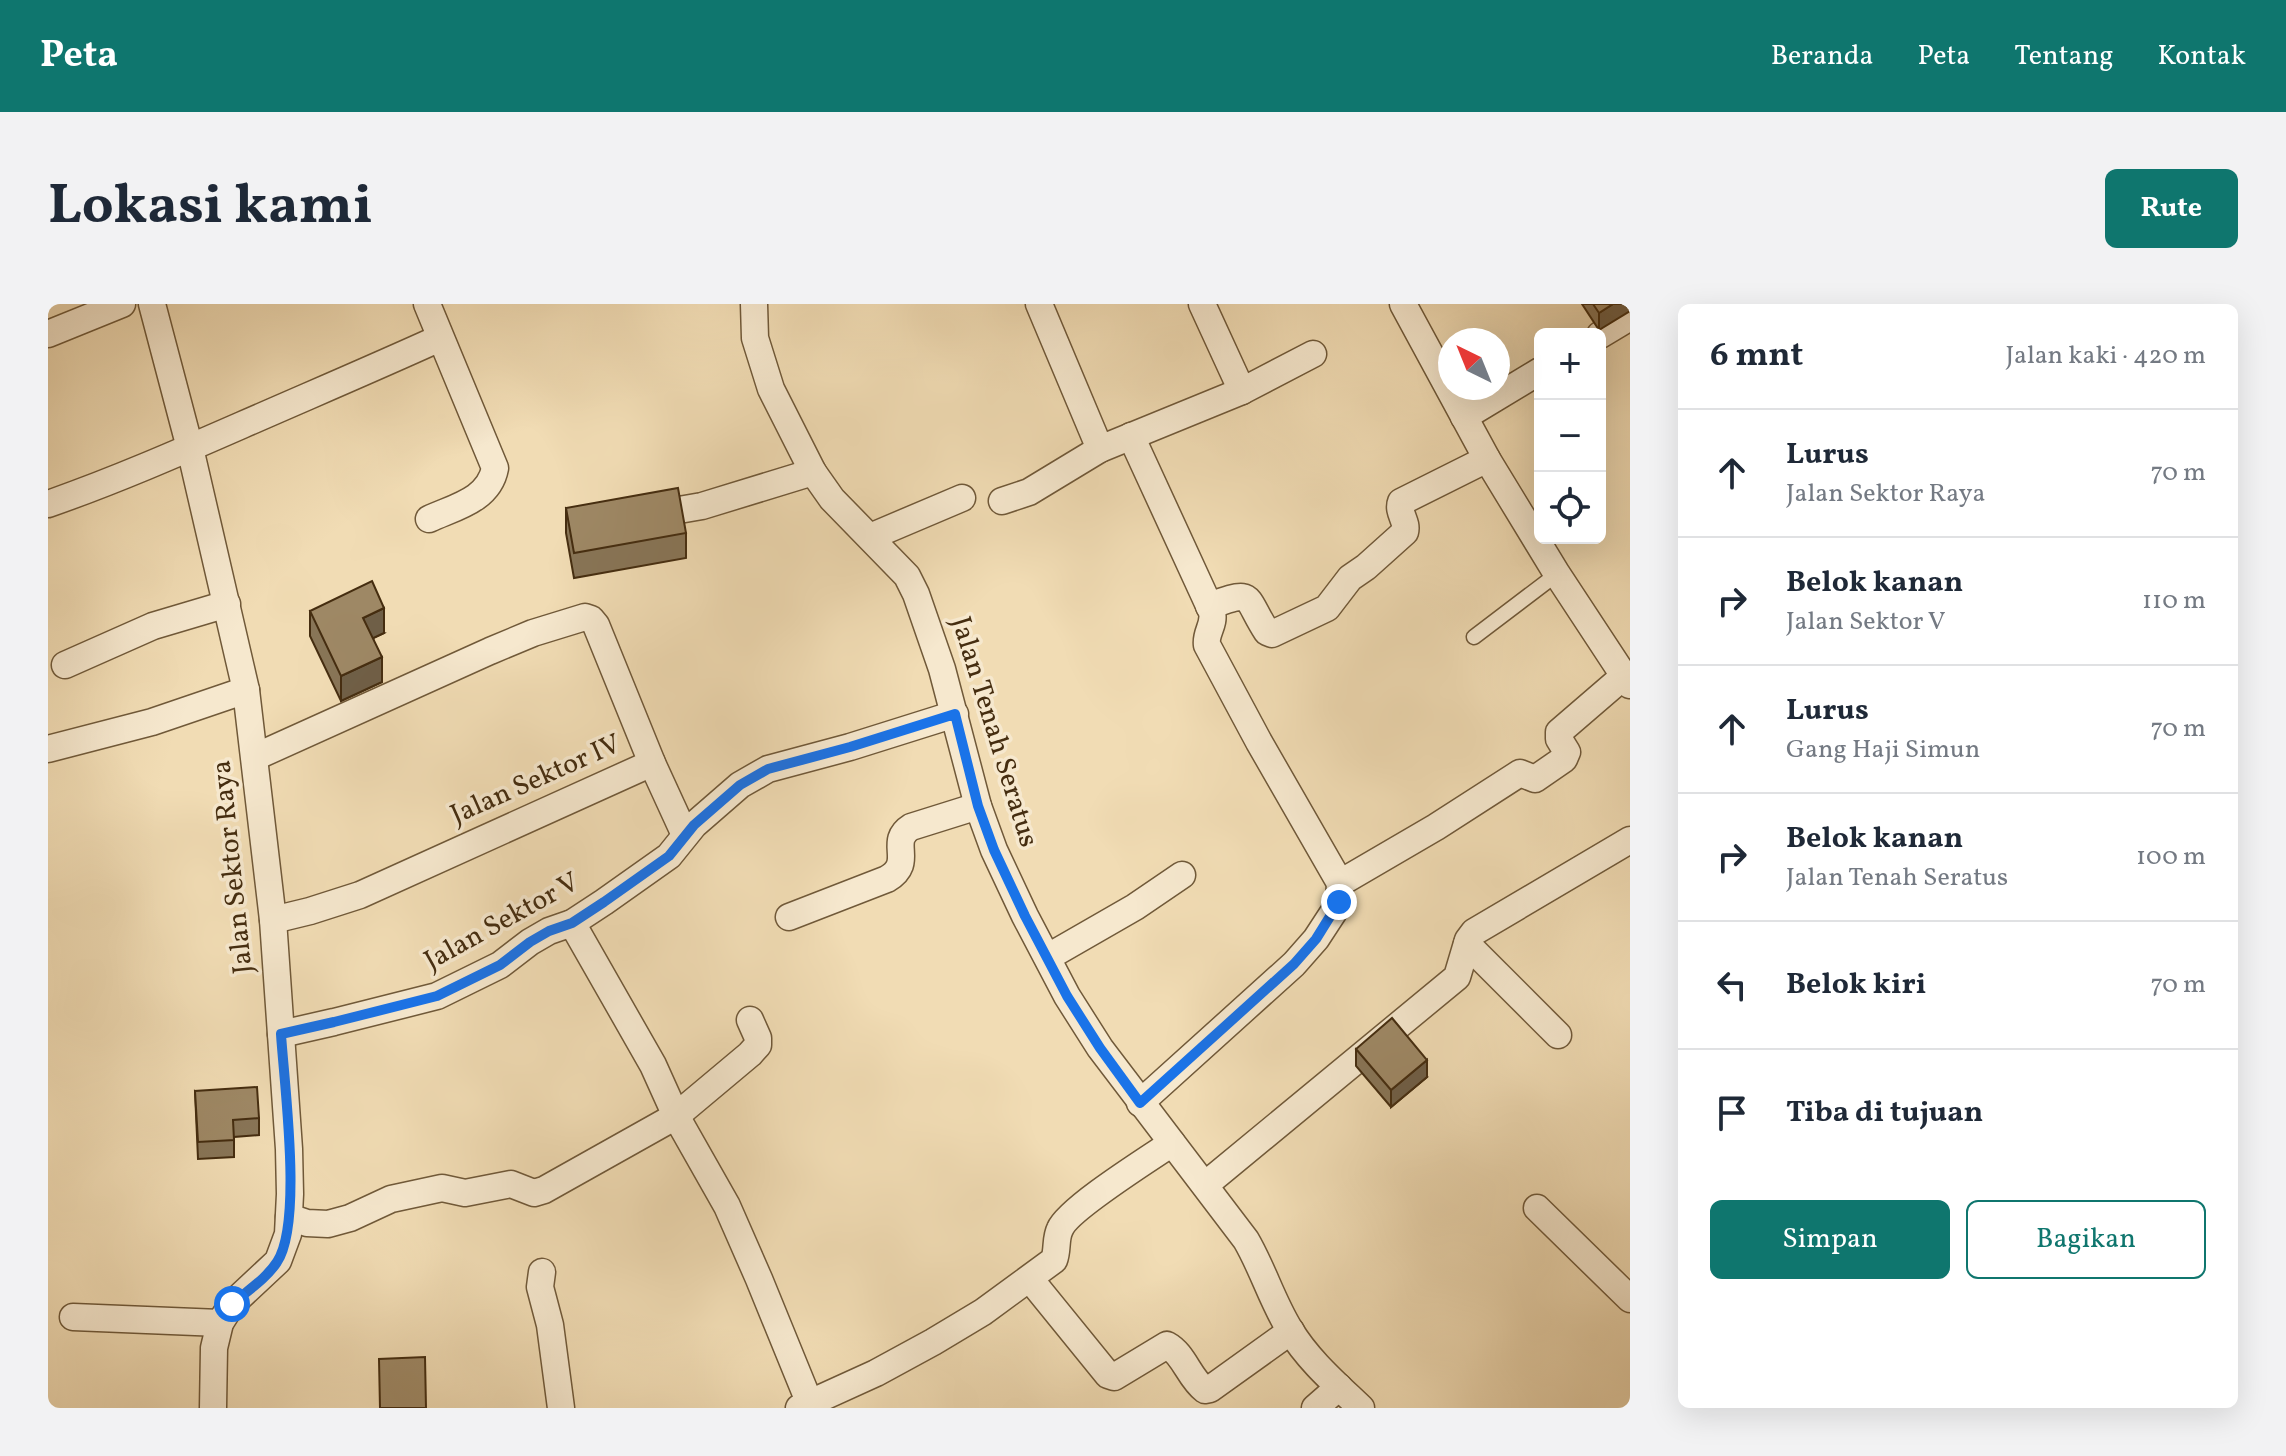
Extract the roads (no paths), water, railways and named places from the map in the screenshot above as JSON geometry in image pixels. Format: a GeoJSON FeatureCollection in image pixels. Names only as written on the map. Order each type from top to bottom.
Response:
{"type":"FeatureCollection","features":[{"type":"Feature","properties":{"kind":"street"},"geometry":{"type":"LineString","coordinates":[[48,334],[122,304]]}},
{"type":"Feature","properties":{"kind":"street","name":"Jalan Sektor Raya"},"geometry":{"type":"LineString","coordinates":[[152,304],[190,448],[246,690],[273,920],[289,1149],[288,1234],[278,1261],[232,1304],[220,1323]]}},
{"type":"Feature","properties":{"kind":"street"},"geometry":{"type":"LineString","coordinates":[[427,304],[495,468],[485,491],[476,498],[429,519]]}},
{"type":"Feature","properties":{"kind":"street","name":"Jalan Tenah Seratus"},"geometry":{"type":"LineString","coordinates":[[754,304],[755,338],[771,389],[813,472],[832,499],[907,576],[916,594],[942,669],[978,806],[994,850],[1067,996],[1140,1103],[1246,1240],[1291,1331],[1315,1362],[1361,1408]]}},
{"type":"Feature","properties":{"kind":"street"},"geometry":{"type":"LineString","coordinates":[[1039,304],[1100,449]]}},
{"type":"Feature","properties":{"kind":"street"},"geometry":{"type":"LineString","coordinates":[[1202,304],[1242,391]]}},
{"type":"Feature","properties":{"kind":"street"},"geometry":{"type":"LineString","coordinates":[[1340,883],[1517,775],[1521,773],[1535,779],[1564,759],[1567,752],[1559,739],[1559,732],[1627,680],[1557,574],[1487,459],[1403,304]]}},
{"type":"Feature","properties":{"kind":"street"},"geometry":{"type":"LineString","coordinates":[[1606,331],[1630,317]]}},
{"type":"Feature","properties":{"kind":"street"},"geometry":{"type":"LineString","coordinates":[[48,504],[190,448],[440,338]]}},
{"type":"Feature","properties":{"kind":"street"},"geometry":{"type":"LineString","coordinates":[[1002,501],[1029,492],[1100,449],[1242,391],[1313,354]]}},
{"type":"Feature","properties":{"kind":"street"},"geometry":{"type":"LineString","coordinates":[[1464,417],[1534,375]]}},
{"type":"Feature","properties":{"kind":"street"},"geometry":{"type":"LineString","coordinates":[[1131,436],[1209,606],[1213,623],[1206,638],[1207,645],[1340,883],[1339,902],[1333,913],[1294,964],[1140,1103]]}},
{"type":"Feature","properties":{"kind":"street"},"geometry":{"type":"LineString","coordinates":[[1209,606],[1238,596],[1245,597],[1267,632],[1272,634],[1323,610],[1350,578],[1405,532],[1399,507],[1401,502],[1487,459]]}},
{"type":"Feature","properties":{"kind":"street"},"geometry":{"type":"LineString","coordinates":[[628,519],[702,506],[813,472]]}},
{"type":"Feature","properties":{"kind":"street"},"geometry":{"type":"LineString","coordinates":[[870,537],[962,498]]}},
{"type":"Feature","properties":{"kind":"street"},"geometry":{"type":"LineString","coordinates":[[65,665],[153,626],[227,604]]}},
{"type":"Feature","properties":{"kind":"street","name":"Jalan Sektor IV"},"geometry":{"type":"LineString","coordinates":[[255,757],[490,651],[533,633],[585,617],[596,625],[652,763],[360,895],[273,920]]}},
{"type":"Feature","properties":{"kind":"street"},"geometry":{"type":"LineString","coordinates":[[48,749],[152,722],[246,690]]}},
{"type":"Feature","properties":{"kind":"street","name":"Jalan Sektor V"},"geometry":{"type":"LineString","coordinates":[[281,1034],[437,996],[500,965],[549,931],[572,923],[669,856],[710,809],[740,785],[768,769],[865,743],[955,714]]}},
{"type":"Feature","properties":{"kind":"street"},"geometry":{"type":"LineString","coordinates":[[652,763],[685,835]]}},
{"type":"Feature","properties":{"kind":"street"},"geometry":{"type":"LineString","coordinates":[[789,917],[887,879],[901,866],[904,831],[978,806]]}},
{"type":"Feature","properties":{"kind":"street"},"geometry":{"type":"LineString","coordinates":[[1205,1185],[1454,979],[1461,969],[1467,944],[1474,932],[1630,840]]}},
{"type":"Feature","properties":{"kind":"street"},"geometry":{"type":"LineString","coordinates":[[1048,957],[1135,907],[1182,875]]}},
{"type":"Feature","properties":{"kind":"street"},"geometry":{"type":"LineString","coordinates":[[572,923],[653,1065],[676,1116],[727,1206],[759,1279],[805,1406],[933,1342],[1030,1279],[1054,1260],[1060,1229],[1065,1221],[1096,1195],[1172,1143]]}},
{"type":"Feature","properties":{"kind":"street"},"geometry":{"type":"LineString","coordinates":[[1467,944],[1558,1035]]}},
{"type":"Feature","properties":{"kind":"street"},"geometry":{"type":"LineString","coordinates":[[289,1217],[307,1223],[328,1224],[350,1218],[391,1199],[442,1188],[465,1193],[511,1184],[534,1193],[575,1174],[676,1116],[758,1045],[750,1020]]}},
{"type":"Feature","properties":{"kind":"street"},"geometry":{"type":"LineString","coordinates":[[1537,1208],[1630,1299]]}},
{"type":"Feature","properties":{"kind":"street"},"geometry":{"type":"LineString","coordinates":[[542,1272],[540,1287],[550,1325],[561,1408]]}},
{"type":"Feature","properties":{"kind":"street"},"geometry":{"type":"LineString","coordinates":[[1030,1279],[1108,1375],[1114,1377],[1167,1345],[1178,1352],[1199,1385],[1205,1390],[1210,1389],[1291,1331]]}},
{"type":"Feature","properties":{"kind":"street"},"geometry":{"type":"LineString","coordinates":[[73,1317],[220,1323],[214,1348],[213,1408]]}},
{"type":"Feature","properties":{"kind":"street"},"geometry":{"type":"LineString","coordinates":[[1315,1408],[1339,1387]]}},
{"type":"Feature","properties":{"kind":"lane"},"geometry":{"type":"LineString","coordinates":[[1474,637],[1557,574]]}}]}
